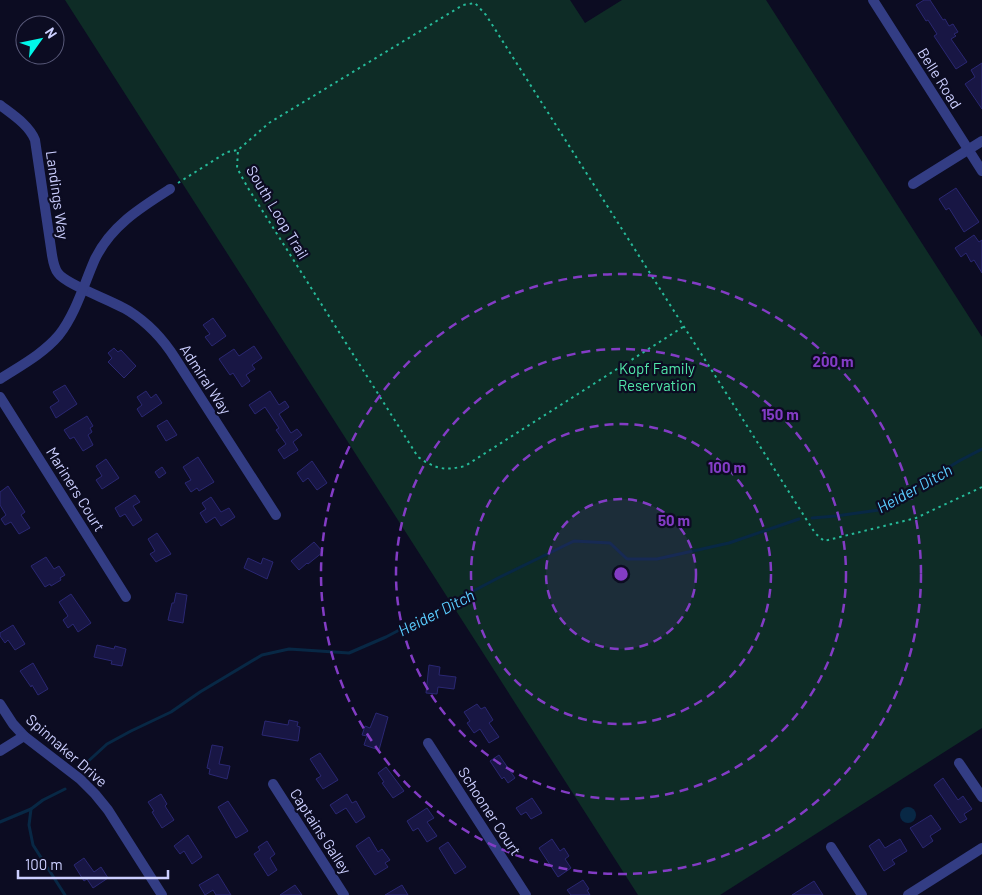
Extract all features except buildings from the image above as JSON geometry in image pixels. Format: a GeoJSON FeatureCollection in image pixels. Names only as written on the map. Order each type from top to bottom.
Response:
{"type":"FeatureCollection","features":[{"type":"Feature","properties":{"kind":"street","name":"Belle Road"},"geometry":{"type":"LineString","coordinates":[[873,0],[982,171]]}},
{"type":"Feature","properties":{"kind":"street","name":"Landings Way"},"geometry":{"type":"LineString","coordinates":[[0,105],[33,134],[54,266],[61,277],[82,289]]}},
{"type":"Feature","properties":{"kind":"street"},"geometry":{"type":"LineString","coordinates":[[913,184],[982,141]]}},
{"type":"Feature","properties":{"kind":"street"},"geometry":{"type":"LineString","coordinates":[[0,379],[42,352],[54,340],[69,320],[96,257],[116,229],[132,214],[170,189]]}},
{"type":"Feature","properties":{"kind":"street","name":"Admiral Way"},"geometry":{"type":"LineString","coordinates":[[82,289],[130,311],[146,323],[159,337],[175,358],[276,515]]}},
{"type":"Feature","properties":{"kind":"street","name":"Mariners Court"},"geometry":{"type":"LineString","coordinates":[[0,397],[126,597]]}},
{"type":"Feature","properties":{"kind":"street","name":"Spinnaker Drive"},"geometry":{"type":"LineString","coordinates":[[0,704],[13,724],[24,736],[80,779],[96,794],[162,895]]}},
{"type":"Feature","properties":{"kind":"street"},"geometry":{"type":"LineString","coordinates":[[0,751],[24,736]]}},
{"type":"Feature","properties":{"kind":"street","name":"Schooner Court"},"geometry":{"type":"LineString","coordinates":[[428,743],[526,895]]}},
{"type":"Feature","properties":{"kind":"street"},"geometry":{"type":"LineString","coordinates":[[960,762],[982,797]]}},
{"type":"Feature","properties":{"kind":"street","name":"Captains Galley"},"geometry":{"type":"LineString","coordinates":[[273,784],[344,895]]}},
{"type":"Feature","properties":{"kind":"street"},"geometry":{"type":"LineString","coordinates":[[831,847],[862,895]]}},
{"type":"Feature","properties":{"kind":"street"},"geometry":{"type":"LineString","coordinates":[[908,895],[982,848]]}},
{"type":"Feature","properties":{"kind":"path"},"geometry":{"type":"LineString","coordinates":[[477,0],[475,3],[486,15],[815,533],[824,541],[916,518],[982,487]]}},
{"type":"Feature","properties":{"kind":"path","name":"South Loop Trail"},"geometry":{"type":"LineString","coordinates":[[475,3],[463,5],[269,123],[238,150],[237,168],[248,188],[418,456],[433,467],[450,470],[465,466],[683,327]]}},
{"type":"Feature","properties":{"kind":"path"},"geometry":{"type":"LineString","coordinates":[[170,189],[227,152],[238,150]]}},
{"type":"Feature","properties":{"kind":"green space","name":"Kopf Family Reservation"},"geometry":{"type":"Polygon","coordinates":[[[65,0],[570,0],[585,23],[622,0],[766,0],[982,337],[982,728],[720,895],[638,895],[65,0]]]}},
{"type":"Feature","properties":{"kind":"water"},"geometry":{"type":"Polygon","coordinates":[[[908,807],[916,815],[908,823],[900,815],[908,807]]]}},
{"type":"Feature","properties":{"kind":"waterway","name":"Heider Ditch"},"geometry":{"type":"LineString","coordinates":[[812,518],[879,510],[982,449]]}},
{"type":"Feature","properties":{"kind":"waterway","name":"Heider Ditch"},"geometry":{"type":"LineString","coordinates":[[84,765],[107,744],[171,712],[200,692],[262,655],[289,649],[349,653],[386,637],[498,578],[574,541],[610,543],[627,559],[657,559],[729,543],[799,519]]}},
{"type":"Feature","properties":{"kind":"waterway","name":"Heider Ditch"},"geometry":{"type":"LineString","coordinates":[[65,789],[43,800],[31,809],[29,825],[33,845],[65,895]]}},
{"type":"Feature","properties":{"kind":"waterway"},"geometry":{"type":"LineString","coordinates":[[0,822],[31,809]]}}]}
